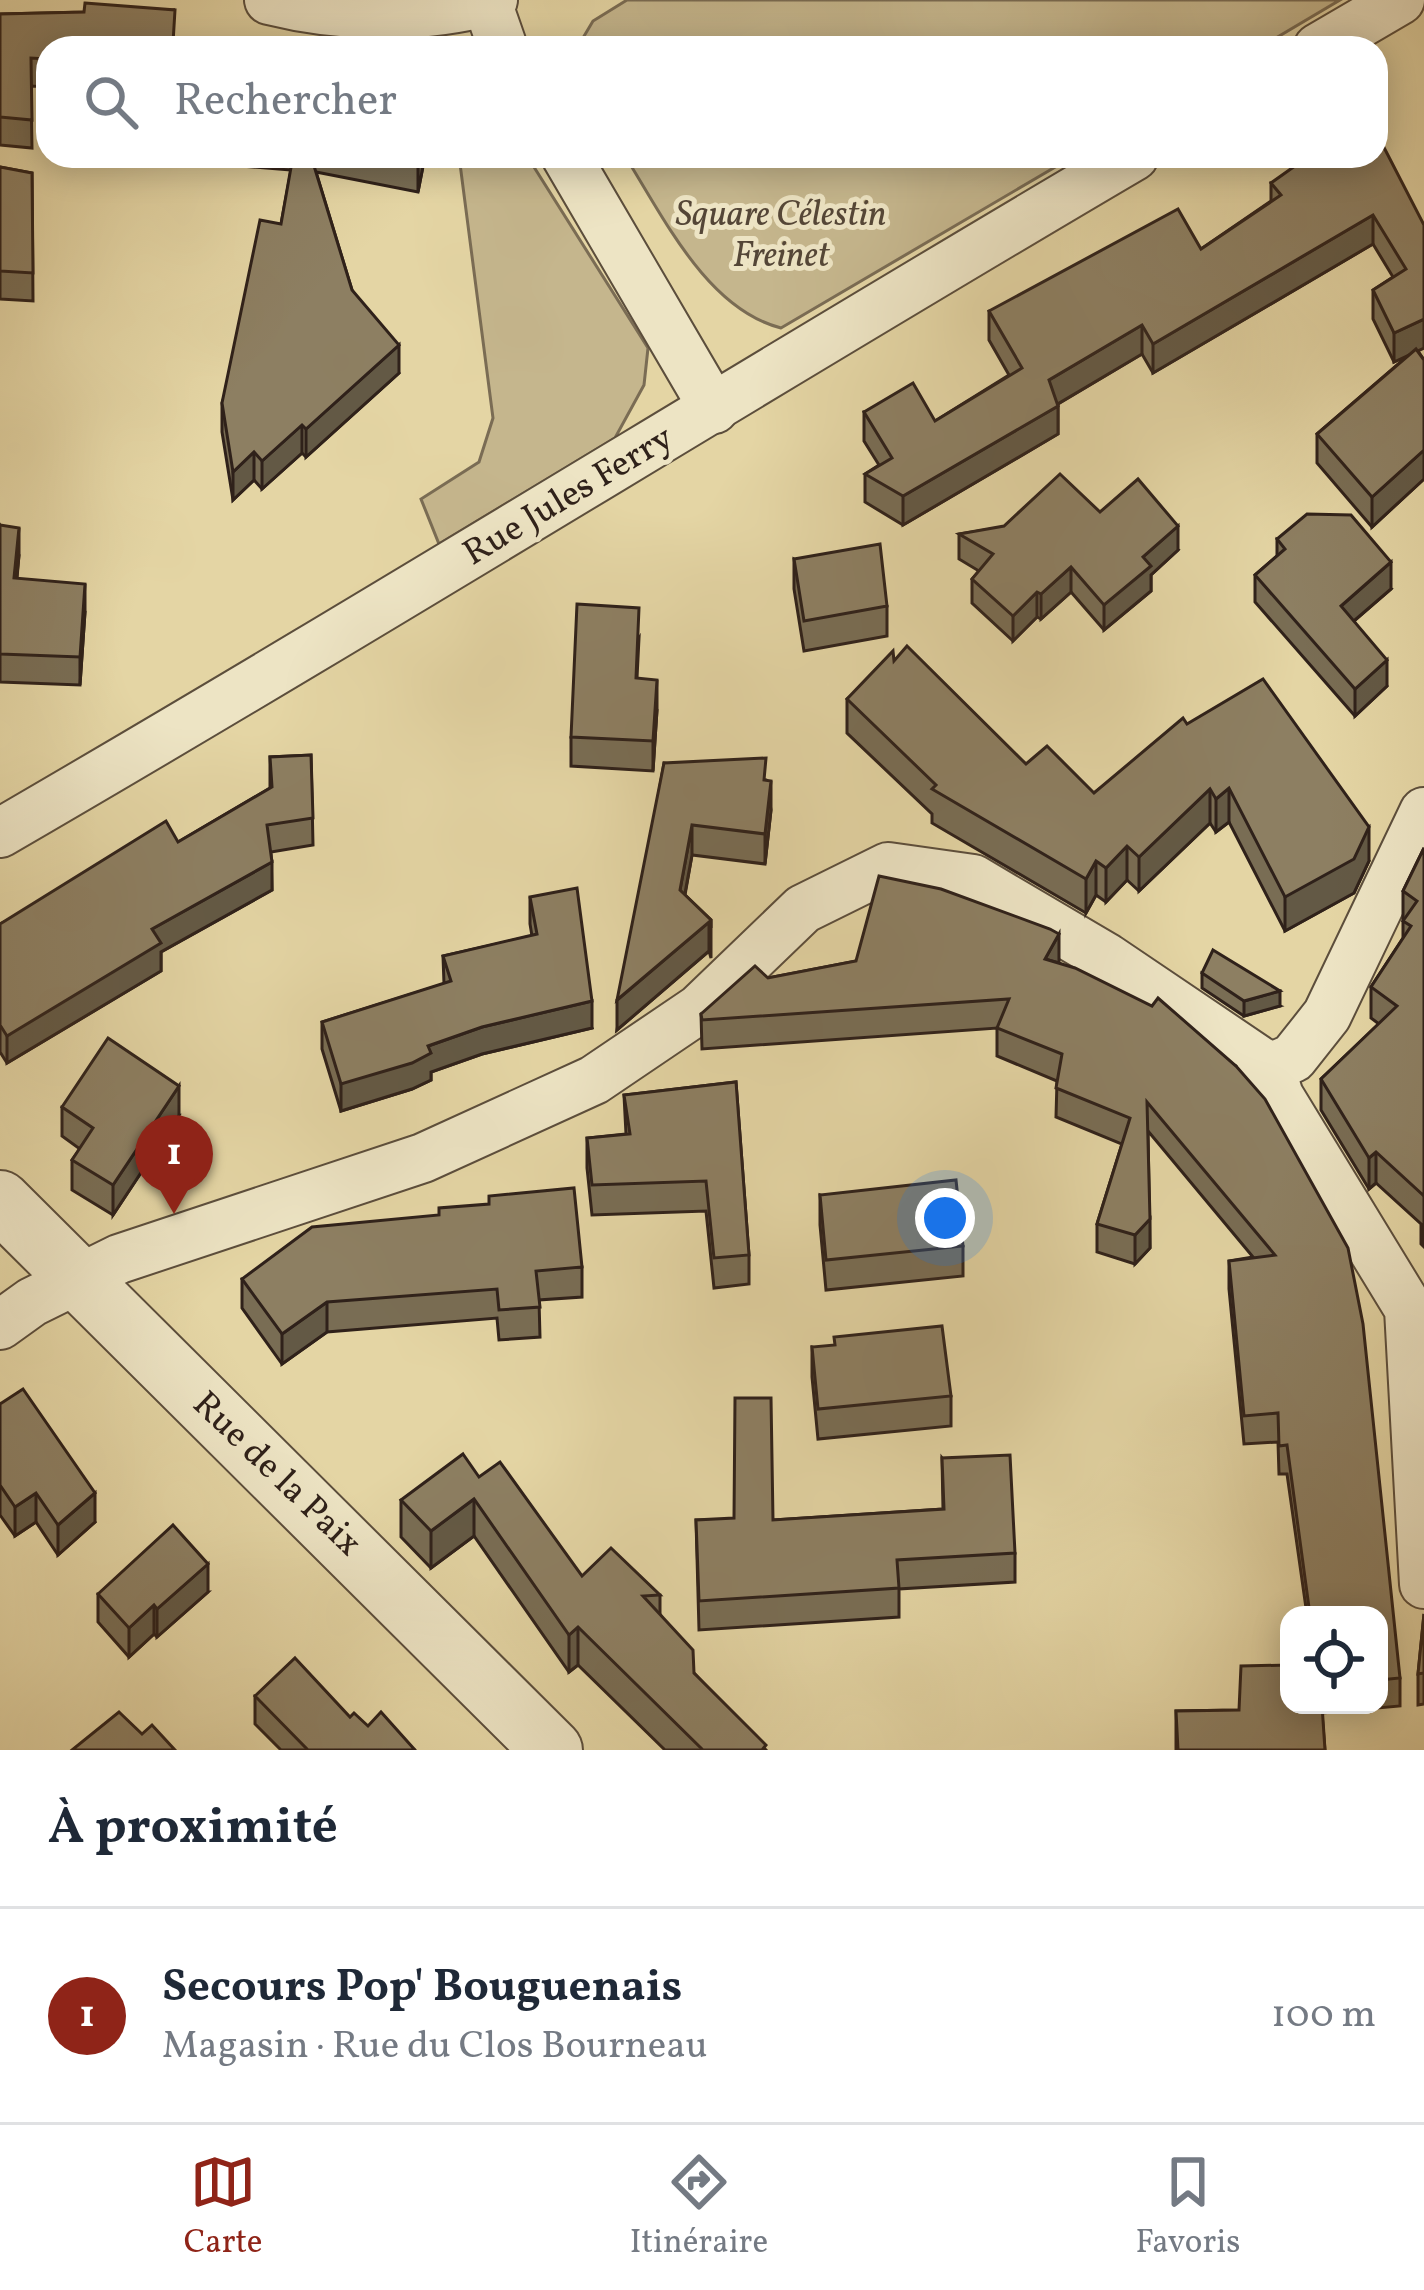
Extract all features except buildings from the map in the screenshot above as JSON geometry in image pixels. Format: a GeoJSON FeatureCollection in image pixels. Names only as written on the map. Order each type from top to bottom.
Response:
{"type":"FeatureCollection","features":[{"type":"Feature","properties":{"kind":"street"},"geometry":{"type":"LineString","coordinates":[[269,0],[351,13],[441,10],[490,1],[500,36]]}},
{"type":"Feature","properties":{"kind":"street"},"geometry":{"type":"LineString","coordinates":[[1338,36],[1400,0]]}},
{"type":"Feature","properties":{"kind":"street"},"geometry":{"type":"LineString","coordinates":[[573,168],[714,409]]}},
{"type":"Feature","properties":{"kind":"street","name":"Rue Jules Ferry"},"geometry":{"type":"LineString","coordinates":[[0,832],[1114,168]]}},
{"type":"Feature","properties":{"kind":"street"},"geometry":{"type":"LineString","coordinates":[[1270,1068],[1293,1058],[1327,1015],[1424,812]]}},
{"type":"Feature","properties":{"kind":"street"},"geometry":{"type":"LineString","coordinates":[[0,1325],[32,1302],[118,1258],[423,1158],[594,1080],[698,1009],[802,909],[888,867],[974,879],[1107,958],[1270,1068],[1279,1096],[1417,1311],[1424,1584]]}},
{"type":"Feature","properties":{"kind":"street","name":"Rue de la Paix"},"geometry":{"type":"LineString","coordinates":[[0,1201],[552,1750]]}},
{"type":"Feature","properties":{"kind":"green space"},"geometry":{"type":"Polygon","coordinates":[[[627,0],[1340,0],[1279,36],[584,36],[593,21],[627,0]]]}},
{"type":"Feature","properties":{"kind":"green space"},"geometry":{"type":"Polygon","coordinates":[[[461,168],[535,168],[648,348],[644,385],[615,438],[439,544],[421,499],[479,462],[493,418],[461,168]]]}},
{"type":"Feature","properties":{"kind":"green space","name":"Square Célestin Freinet"},"geometry":{"type":"Polygon","coordinates":[[[632,168],[1054,168],[781,328],[731,302],[709,282],[632,168]]]}},
{"type":"Feature","properties":{"kind":"place","name":"Secours Pop' Bouguenais"},"geometry":{"type":"Point","coordinates":[174,1214]}}]}
